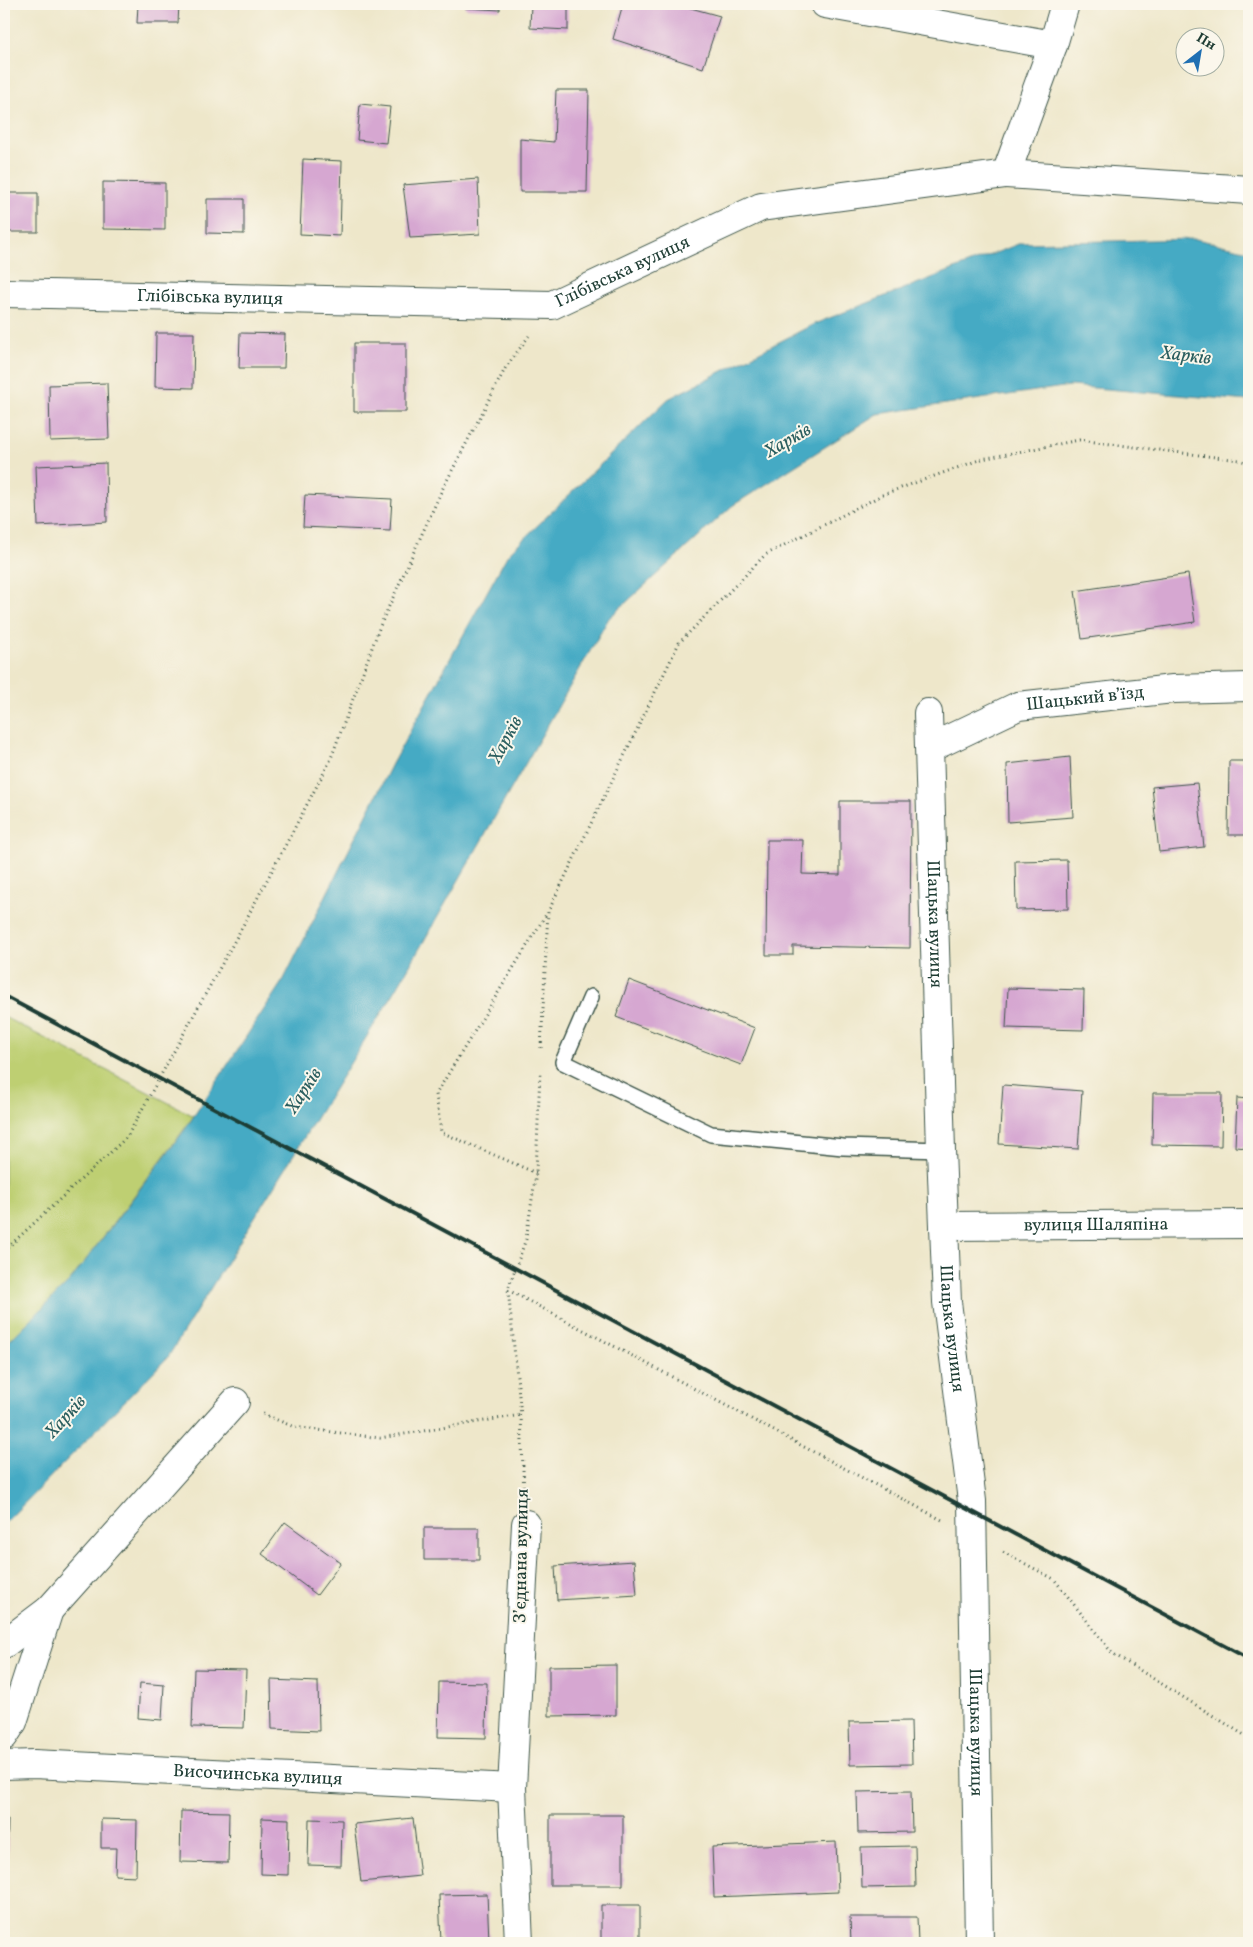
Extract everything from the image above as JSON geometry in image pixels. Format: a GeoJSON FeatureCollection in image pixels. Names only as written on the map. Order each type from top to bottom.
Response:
{"type":"FeatureCollection","features":[{"type":"Feature","properties":{"kind":"street"},"geometry":{"type":"LineString","coordinates":[[825,4],[1053,44]]}},
{"type":"Feature","properties":{"kind":"street"},"geometry":{"type":"LineString","coordinates":[[1006,174],[1053,44],[1065,4]]}},
{"type":"Feature","properties":{"kind":"street","name":"Глібівська вулиця"},"geometry":{"type":"LineString","coordinates":[[4,293],[552,305],[761,207],[1006,174],[1249,190]]}},
{"type":"Feature","properties":{"kind":"street","name":"Шацький в’їзд"},"geometry":{"type":"LineString","coordinates":[[930,748],[1018,706],[1172,689],[1249,687]]}},
{"type":"Feature","properties":{"kind":"street","name":"Шацька вулиця"},"geometry":{"type":"LineString","coordinates":[[928,712],[940,1150],[947,1302],[972,1500],[979,1943]]}},
{"type":"Feature","properties":{"kind":"street","name":"вулиця Шаляпіна"},"geometry":{"type":"LineString","coordinates":[[944,1226],[1249,1224]]}},
{"type":"Feature","properties":{"kind":"street"},"geometry":{"type":"LineString","coordinates":[[4,1644],[49,1610],[235,1402]]}},
{"type":"Feature","properties":{"kind":"street","name":"З’єднана вулиця"},"geometry":{"type":"LineString","coordinates":[[519,1943],[512,1788],[526,1524]]}},
{"type":"Feature","properties":{"kind":"street"},"geometry":{"type":"LineString","coordinates":[[34,1764],[8,1729],[49,1610]]}},
{"type":"Feature","properties":{"kind":"street","name":"Височинська вулиця"},"geometry":{"type":"LineString","coordinates":[[4,1766],[34,1764],[512,1788]]}},
{"type":"Feature","properties":{"kind":"lane"},"geometry":{"type":"LineString","coordinates":[[591,997],[563,1062],[711,1134],[843,1147],[940,1150]]}},
{"type":"Feature","properties":{"kind":"path"},"geometry":{"type":"LineString","coordinates":[[4,1252],[127,1137],[240,931],[330,760],[380,626],[447,482],[506,367],[552,305]]}},
{"type":"Feature","properties":{"kind":"path"},"geometry":{"type":"LineString","coordinates":[[536,1173],[440,1132],[436,1094],[548,912],[679,643],[765,555],[884,494],[982,459],[1079,440],[1239,460],[1249,463]]}},
{"type":"Feature","properties":{"kind":"path"},"geometry":{"type":"LineString","coordinates":[[541,1056],[548,912]]}},
{"type":"Feature","properties":{"kind":"path","name":"З’єднана вулиця"},"geometry":{"type":"LineString","coordinates":[[526,1524],[521,1415],[508,1289],[526,1239],[536,1173],[540,1066]]}},
{"type":"Feature","properties":{"kind":"path"},"geometry":{"type":"LineString","coordinates":[[508,1289],[1054,1579],[1112,1653],[1249,1738]]}},
{"type":"Feature","properties":{"kind":"path"},"geometry":{"type":"LineString","coordinates":[[235,1402],[294,1427],[380,1438],[521,1415]]}},
{"type":"Feature","properties":{"kind":"green space"},"geometry":{"type":"Polygon","coordinates":[[[4,1017],[194,1116],[70,1281],[4,1346],[4,1017]]]}},
{"type":"Feature","properties":{"kind":"water","name":"Харків"},"geometry":{"type":"Polygon","coordinates":[[[1196,239],[1249,251],[1249,401],[1070,386],[877,414],[732,506],[609,618],[397,988],[168,1357],[4,1524],[4,1346],[70,1281],[184,1131],[284,979],[393,762],[508,554],[668,399],[814,324],[1021,243],[1196,239]]]}},
{"type":"Feature","properties":{"kind":"building"},"geometry":{"type":"Polygon","coordinates":[[[138,4],[179,4],[178,23],[137,23],[138,4]]]}},
{"type":"Feature","properties":{"kind":"building"},"geometry":{"type":"Polygon","coordinates":[[[465,4],[500,4],[500,10],[465,8],[465,4]]]}},
{"type":"Feature","properties":{"kind":"building"},"geometry":{"type":"Polygon","coordinates":[[[531,4],[568,4],[568,30],[530,28],[531,4]]]}},
{"type":"Feature","properties":{"kind":"building"},"geometry":{"type":"Polygon","coordinates":[[[623,4],[676,4],[720,16],[703,68],[613,39],[623,4]]]}},
{"type":"Feature","properties":{"kind":"building"},"geometry":{"type":"Polygon","coordinates":[[[556,90],[589,90],[587,192],[520,192],[520,139],[554,142],[556,90]]]}},
{"type":"Feature","properties":{"kind":"building"},"geometry":{"type":"Polygon","coordinates":[[[360,104],[390,107],[386,143],[357,140],[360,104]]]}},
{"type":"Feature","properties":{"kind":"building"},"geometry":{"type":"Polygon","coordinates":[[[303,159],[342,161],[340,236],[300,234],[303,159]]]}},
{"type":"Feature","properties":{"kind":"building"},"geometry":{"type":"Polygon","coordinates":[[[478,179],[480,234],[410,238],[403,185],[478,179]]]}},
{"type":"Feature","properties":{"kind":"building"},"geometry":{"type":"Polygon","coordinates":[[[103,182],[165,183],[165,230],[103,229],[103,182]]]}},
{"type":"Feature","properties":{"kind":"building"},"geometry":{"type":"Polygon","coordinates":[[[4,193],[38,193],[38,232],[4,232],[4,193]]]}},
{"type":"Feature","properties":{"kind":"building"},"geometry":{"type":"Polygon","coordinates":[[[207,199],[244,199],[244,234],[207,233],[207,199]]]}},
{"type":"Feature","properties":{"kind":"building"},"geometry":{"type":"Polygon","coordinates":[[[156,333],[194,333],[193,388],[155,387],[156,333]]]}},
{"type":"Feature","properties":{"kind":"building"},"geometry":{"type":"Polygon","coordinates":[[[240,333],[285,334],[284,368],[239,368],[240,333]]]}},
{"type":"Feature","properties":{"kind":"building"},"geometry":{"type":"Polygon","coordinates":[[[354,343],[406,343],[406,412],[354,412],[354,343]]]}},
{"type":"Feature","properties":{"kind":"building"},"geometry":{"type":"Polygon","coordinates":[[[107,383],[109,439],[50,441],[49,385],[107,383]]]}},
{"type":"Feature","properties":{"kind":"building"},"geometry":{"type":"Polygon","coordinates":[[[106,463],[107,522],[38,526],[36,466],[106,463]]]}},
{"type":"Feature","properties":{"kind":"building"},"geometry":{"type":"Polygon","coordinates":[[[305,495],[392,499],[390,531],[303,527],[305,495]]]}},
{"type":"Feature","properties":{"kind":"building"},"geometry":{"type":"Polygon","coordinates":[[[1188,574],[1195,622],[1082,639],[1075,591],[1188,574]]]}},
{"type":"Feature","properties":{"kind":"building"},"geometry":{"type":"Polygon","coordinates":[[[1070,757],[1073,817],[1008,822],[1007,764],[1070,757]]]}},
{"type":"Feature","properties":{"kind":"building"},"geometry":{"type":"Polygon","coordinates":[[[1229,761],[1249,761],[1249,835],[1228,835],[1229,761]]]}},
{"type":"Feature","properties":{"kind":"building"},"geometry":{"type":"Polygon","coordinates":[[[1197,783],[1204,847],[1159,852],[1152,787],[1197,783]]]}},
{"type":"Feature","properties":{"kind":"building"},"geometry":{"type":"Polygon","coordinates":[[[840,801],[911,801],[910,948],[793,946],[793,955],[766,955],[767,840],[803,840],[802,874],[840,875],[840,801]]]}},
{"type":"Feature","properties":{"kind":"building"},"geometry":{"type":"Polygon","coordinates":[[[1067,860],[1068,909],[1016,910],[1015,861],[1067,860]]]}},
{"type":"Feature","properties":{"kind":"building"},"geometry":{"type":"Polygon","coordinates":[[[629,980],[755,1028],[741,1065],[616,1017],[629,980]]]}},
{"type":"Feature","properties":{"kind":"building"},"geometry":{"type":"Polygon","coordinates":[[[1008,988],[1084,990],[1083,1030],[1006,1028],[1008,988]]]}},
{"type":"Feature","properties":{"kind":"building"},"geometry":{"type":"Polygon","coordinates":[[[1003,1085],[1082,1091],[1078,1149],[999,1144],[1003,1085]]]}},
{"type":"Feature","properties":{"kind":"building"},"geometry":{"type":"Polygon","coordinates":[[[1153,1093],[1222,1093],[1221,1146],[1152,1145],[1153,1093]]]}},
{"type":"Feature","properties":{"kind":"building"},"geometry":{"type":"Polygon","coordinates":[[[1237,1098],[1249,1099],[1249,1148],[1235,1147],[1237,1098]]]}},
{"type":"Feature","properties":{"kind":"building"},"geometry":{"type":"Polygon","coordinates":[[[285,1522],[341,1563],[317,1595],[262,1554],[285,1522]]]}},
{"type":"Feature","properties":{"kind":"building"},"geometry":{"type":"Polygon","coordinates":[[[424,1528],[479,1528],[479,1560],[424,1560],[424,1528]]]}},
{"type":"Feature","properties":{"kind":"building"},"geometry":{"type":"Polygon","coordinates":[[[634,1561],[637,1595],[557,1600],[555,1566],[634,1561]]]}},
{"type":"Feature","properties":{"kind":"building"},"geometry":{"type":"Polygon","coordinates":[[[616,1665],[616,1715],[549,1716],[549,1666],[616,1665]]]}},
{"type":"Feature","properties":{"kind":"building"},"geometry":{"type":"Polygon","coordinates":[[[194,1669],[246,1670],[244,1728],[192,1727],[194,1669]]]}},
{"type":"Feature","properties":{"kind":"building"},"geometry":{"type":"Polygon","coordinates":[[[271,1680],[318,1682],[319,1731],[272,1729],[271,1680]]]}},
{"type":"Feature","properties":{"kind":"building"},"geometry":{"type":"Polygon","coordinates":[[[439,1682],[487,1683],[486,1738],[438,1737],[439,1682]]]}},
{"type":"Feature","properties":{"kind":"building"},"geometry":{"type":"Polygon","coordinates":[[[140,1683],[164,1685],[162,1720],[138,1718],[140,1683]]]}},
{"type":"Feature","properties":{"kind":"building"},"geometry":{"type":"Polygon","coordinates":[[[911,1721],[912,1764],[850,1765],[849,1722],[911,1721]]]}},
{"type":"Feature","properties":{"kind":"building"},"geometry":{"type":"Polygon","coordinates":[[[911,1791],[912,1832],[858,1833],[857,1792],[911,1791]]]}},
{"type":"Feature","properties":{"kind":"building"},"geometry":{"type":"Polygon","coordinates":[[[181,1811],[229,1812],[228,1863],[180,1862],[181,1811]]]}},
{"type":"Feature","properties":{"kind":"building"},"geometry":{"type":"Polygon","coordinates":[[[550,1815],[623,1815],[623,1885],[550,1885],[550,1815]]]}},
{"type":"Feature","properties":{"kind":"building"},"geometry":{"type":"Polygon","coordinates":[[[262,1818],[289,1819],[288,1875],[261,1874],[262,1818]]]}},
{"type":"Feature","properties":{"kind":"building"},"geometry":{"type":"Polygon","coordinates":[[[413,1818],[420,1876],[361,1882],[354,1824],[413,1818]]]}},
{"type":"Feature","properties":{"kind":"building"},"geometry":{"type":"Polygon","coordinates":[[[4,1819],[8,1819],[7,1866],[4,1866],[4,1819]]]}},
{"type":"Feature","properties":{"kind":"building"},"geometry":{"type":"Polygon","coordinates":[[[101,1819],[137,1820],[136,1876],[115,1875],[116,1848],[101,1848],[101,1819]]]}},
{"type":"Feature","properties":{"kind":"building"},"geometry":{"type":"Polygon","coordinates":[[[309,1819],[342,1820],[341,1866],[308,1865],[309,1819]]]}},
{"type":"Feature","properties":{"kind":"building"},"geometry":{"type":"Polygon","coordinates":[[[836,1842],[838,1892],[714,1897],[712,1847],[836,1842]]]}},
{"type":"Feature","properties":{"kind":"building"},"geometry":{"type":"Polygon","coordinates":[[[915,1846],[916,1887],[862,1888],[861,1847],[915,1846]]]}},
{"type":"Feature","properties":{"kind":"building"},"geometry":{"type":"Polygon","coordinates":[[[487,1894],[489,1941],[441,1942],[439,1895],[487,1894]]]}},
{"type":"Feature","properties":{"kind":"building"},"geometry":{"type":"Polygon","coordinates":[[[601,1905],[640,1905],[640,1943],[601,1943],[601,1905]]]}},
{"type":"Feature","properties":{"kind":"building"},"geometry":{"type":"Polygon","coordinates":[[[850,1917],[917,1917],[918,1943],[851,1943],[850,1917]]]}},
{"type":"Feature","properties":{"kind":"railway"},"geometry":{"type":"LineString","coordinates":[[4,996],[1249,1659]]}}]}
